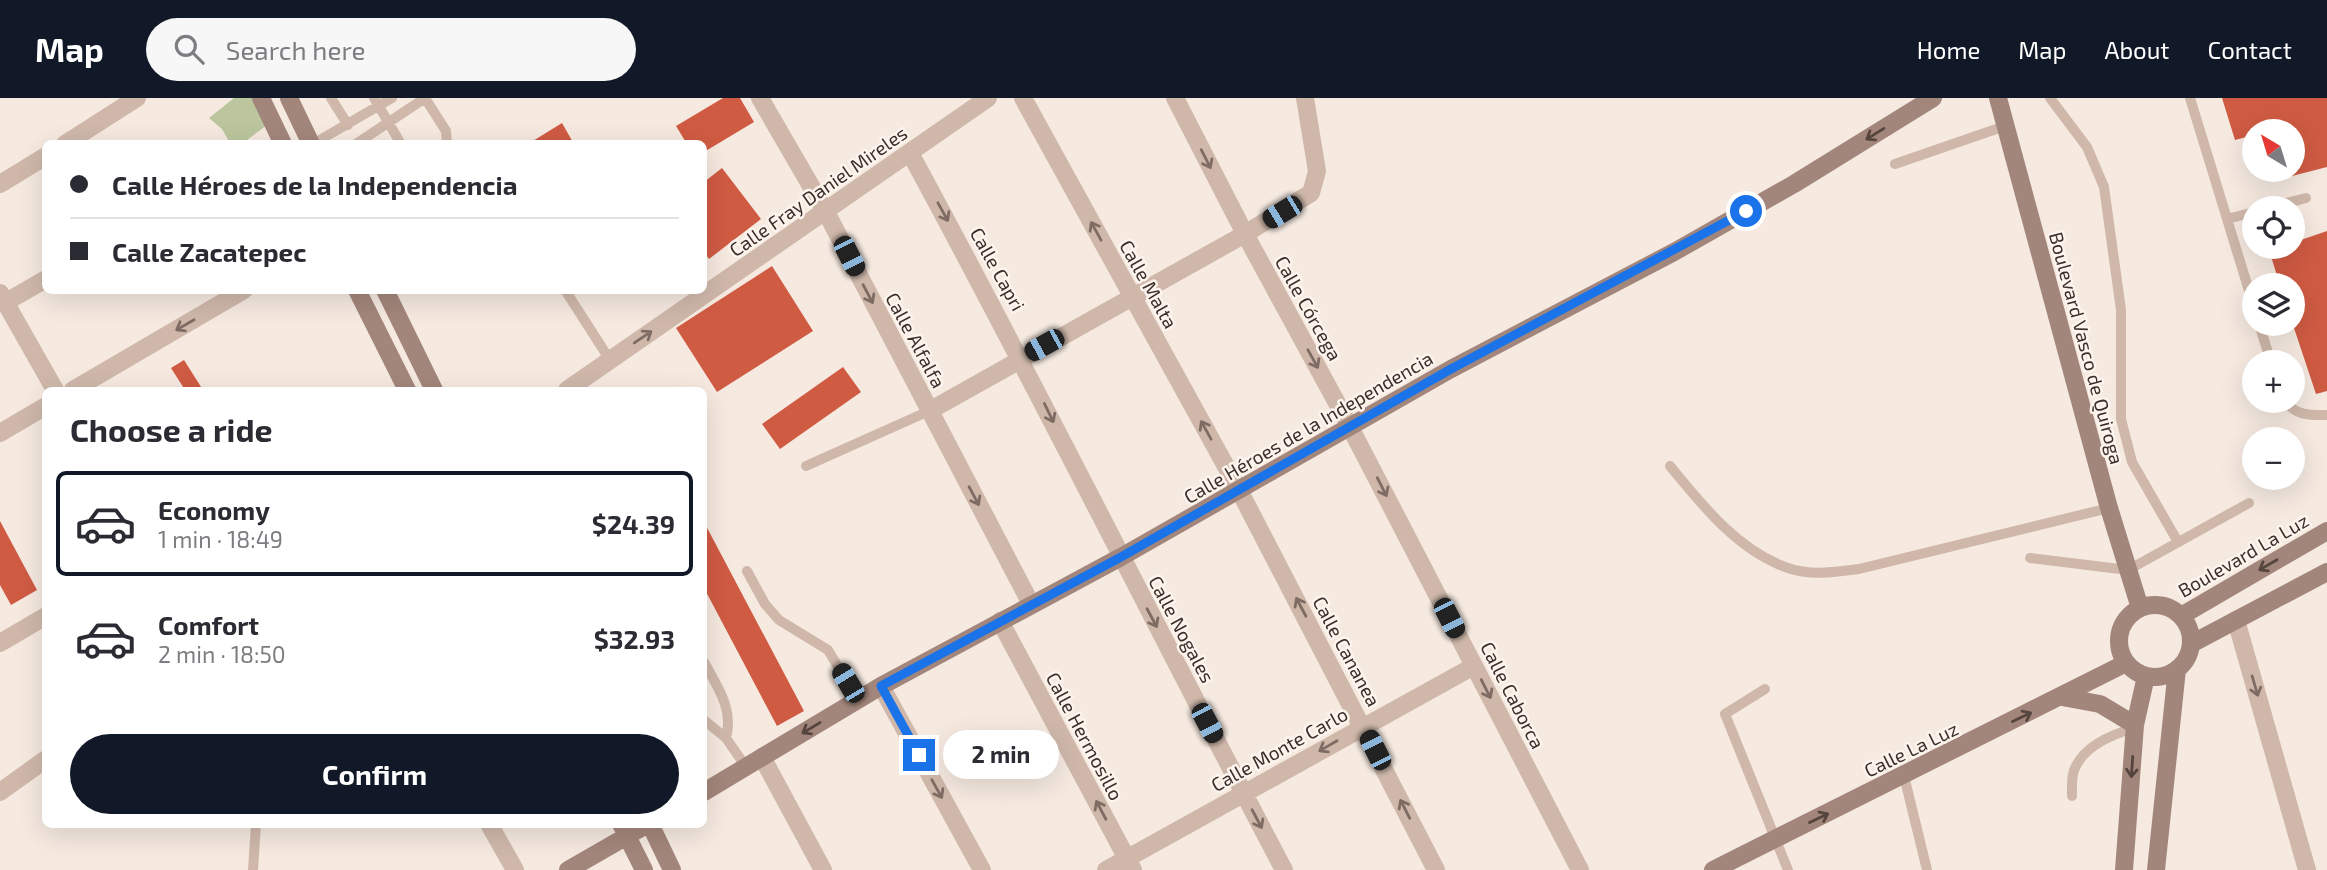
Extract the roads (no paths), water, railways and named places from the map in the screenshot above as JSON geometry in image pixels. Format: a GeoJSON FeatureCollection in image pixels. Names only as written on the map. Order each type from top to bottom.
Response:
{"type":"FeatureCollection","features":[{"type":"Feature","properties":{"kind":"street"},"geometry":{"type":"LineString","coordinates":[[71,140],[137,98]]}},
{"type":"Feature","properties":{"kind":"street"},"geometry":{"type":"LineString","coordinates":[[261,98],[278,140]]}},
{"type":"Feature","properties":{"kind":"street"},"geometry":{"type":"LineString","coordinates":[[289,98],[310,140]]}},
{"type":"Feature","properties":{"kind":"street","name":"Calle Alfalfa"},"geometry":{"type":"LineString","coordinates":[[760,98],[826,212],[1031,604]]}},
{"type":"Feature","properties":{"kind":"street","name":"Calle Fray Daniel Mireles"},"geometry":{"type":"LineString","coordinates":[[707,294],[988,98]]}},
{"type":"Feature","properties":{"kind":"street","name":"Calle Malta"},"geometry":{"type":"LineString","coordinates":[[1023,98],[1239,490]]}},
{"type":"Feature","properties":{"kind":"street","name":"Calle Córcega"},"geometry":{"type":"LineString","coordinates":[[1175,98],[1350,427]]}},
{"type":"Feature","properties":{"kind":"street"},"geometry":{"type":"LineString","coordinates":[[929,411],[1245,234],[1311,193],[1317,171],[1305,98]]}},
{"type":"Feature","properties":{"kind":"street","name":"Calle Héroes de la Independencia"},"geometry":{"type":"LineString","coordinates":[[707,790],[881,686],[1121,557],[1451,369],[1674,252],[1794,184],[1933,98]]}},
{"type":"Feature","properties":{"kind":"street","name":"Boulevard Vasco de Quiroga"},"geometry":{"type":"LineString","coordinates":[[1998,98],[2109,508],[2140,608]]}},
{"type":"Feature","properties":{"kind":"street","name":"Calle Capri"},"geometry":{"type":"LineString","coordinates":[[910,152],[1022,358],[1121,557]]}},
{"type":"Feature","properties":{"kind":"street"},"geometry":{"type":"LineString","coordinates":[[0,184],[42,158]]}},
{"type":"Feature","properties":{"kind":"street"},"geometry":{"type":"LineString","coordinates":[[42,281],[3,298],[53,387]]}},
{"type":"Feature","properties":{"kind":"street"},"geometry":{"type":"LineString","coordinates":[[78,387],[237,294]]}},
{"type":"Feature","properties":{"kind":"street"},"geometry":{"type":"LineString","coordinates":[[359,294],[406,387]]}},
{"type":"Feature","properties":{"kind":"street"},"geometry":{"type":"LineString","coordinates":[[386,294],[432,387]]}},
{"type":"Feature","properties":{"kind":"street","name":"Calle Fray Daniel Mireles"},"geometry":{"type":"LineString","coordinates":[[571,387],[706,294]]}},
{"type":"Feature","properties":{"kind":"street"},"geometry":{"type":"LineString","coordinates":[[0,433],[42,408]]}},
{"type":"Feature","properties":{"kind":"street","name":"Calle Caborca"},"geometry":{"type":"LineString","coordinates":[[1350,427],[1580,870]]}},
{"type":"Feature","properties":{"kind":"street","name":"Calle Cananea"},"geometry":{"type":"LineString","coordinates":[[1239,490],[1436,870]]}},
{"type":"Feature","properties":{"kind":"street","name":"Boulevard La Luz"},"geometry":{"type":"LineString","coordinates":[[2181,616],[2327,531]]}},
{"type":"Feature","properties":{"kind":"street","name":"Calle Nogales"},"geometry":{"type":"LineString","coordinates":[[1121,557],[1284,870]]}},
{"type":"Feature","properties":{"kind":"street"},"geometry":{"type":"LineString","coordinates":[[2191,644],[2327,572]]}},
{"type":"Feature","properties":{"kind":"street"},"geometry":{"type":"LineString","coordinates":[[2161,605],[2181,616],[2189,629],[2191,644],[2184,662],[2177,669],[2167,674],[2146,676],[2126,663],[2120,652],[2119,639],[2129,616],[2140,608],[2161,605]]}},
{"type":"Feature","properties":{"kind":"street"},"geometry":{"type":"LineString","coordinates":[[0,643],[42,618]]}},
{"type":"Feature","properties":{"kind":"street"},"geometry":{"type":"LineString","coordinates":[[2236,620],[2307,870]]}},
{"type":"Feature","properties":{"kind":"street","name":"Calle Hermosillo"},"geometry":{"type":"LineString","coordinates":[[1000,621],[1130,864]]}},
{"type":"Feature","properties":{"kind":"street","name":"Calle La Luz"},"geometry":{"type":"LineString","coordinates":[[1716,869],[2126,663]]}},
{"type":"Feature","properties":{"kind":"street","name":"Calle Monte Carlo"},"geometry":{"type":"LineString","coordinates":[[1106,870],[1130,864],[1244,794],[1474,666]]}},
{"type":"Feature","properties":{"kind":"street"},"geometry":{"type":"LineString","coordinates":[[2156,870],[2177,669]]}},
{"type":"Feature","properties":{"kind":"street"},"geometry":{"type":"LineString","coordinates":[[2124,870],[2135,726],[2146,676]]}},
{"type":"Feature","properties":{"kind":"street"},"geometry":{"type":"LineString","coordinates":[[881,686],[982,870]]}},
{"type":"Feature","properties":{"kind":"street"},"geometry":{"type":"LineString","coordinates":[[2062,697],[2100,704],[2135,726]]}},
{"type":"Feature","properties":{"kind":"street"},"geometry":{"type":"LineString","coordinates":[[762,757],[823,870]]}},
{"type":"Feature","properties":{"kind":"street"},"geometry":{"type":"LineString","coordinates":[[0,792],[42,762]]}},
{"type":"Feature","properties":{"kind":"street"},"geometry":{"type":"LineString","coordinates":[[491,828],[515,870]]}},
{"type":"Feature","properties":{"kind":"street"},"geometry":{"type":"LineString","coordinates":[[651,828],[672,870]]}},
{"type":"Feature","properties":{"kind":"street"},"geometry":{"type":"LineString","coordinates":[[568,870],[624,830],[644,870]]}},
{"type":"Feature","properties":{"kind":"lane"},"geometry":{"type":"LineString","coordinates":[[331,98],[348,125]]}},
{"type":"Feature","properties":{"kind":"lane"},"geometry":{"type":"LineString","coordinates":[[320,140],[348,125],[376,102],[392,98]]}},
{"type":"Feature","properties":{"kind":"lane"},"geometry":{"type":"LineString","coordinates":[[363,140],[425,98],[446,131],[447,140]]}},
{"type":"Feature","properties":{"kind":"lane"},"geometry":{"type":"LineString","coordinates":[[2050,98],[2087,147],[2104,187],[2121,310],[2121,419],[2132,462],[2178,542]]}},
{"type":"Feature","properties":{"kind":"lane"},"geometry":{"type":"LineString","coordinates":[[2190,98],[2244,273]]}},
{"type":"Feature","properties":{"kind":"lane"},"geometry":{"type":"LineString","coordinates":[[376,102],[399,140]]}},
{"type":"Feature","properties":{"kind":"lane"},"geometry":{"type":"LineString","coordinates":[[1895,164],[2005,126]]}},
{"type":"Feature","properties":{"kind":"lane"},"geometry":{"type":"LineString","coordinates":[[2227,219],[2242,215]]}},
{"type":"Feature","properties":{"kind":"lane"},"geometry":{"type":"LineString","coordinates":[[568,294],[610,360]]}},
{"type":"Feature","properties":{"kind":"lane"},"geometry":{"type":"LineString","coordinates":[[806,466],[929,411]]}},
{"type":"Feature","properties":{"kind":"lane"},"geometry":{"type":"LineString","coordinates":[[2299,413],[2327,415]]}},
{"type":"Feature","properties":{"kind":"lane"},"geometry":{"type":"LineString","coordinates":[[1670,466],[1729,531],[1759,554],[1790,569],[1827,573],[1859,569],[2109,508]]}},
{"type":"Feature","properties":{"kind":"lane"},"geometry":{"type":"LineString","coordinates":[[2031,558],[2128,570],[2249,503]]}},
{"type":"Feature","properties":{"kind":"lane"},"geometry":{"type":"LineString","coordinates":[[747,571],[765,604],[779,620],[828,650],[858,700]]}},
{"type":"Feature","properties":{"kind":"lane"},"geometry":{"type":"LineString","coordinates":[[707,668],[723,697],[729,722],[726,738]]}},
{"type":"Feature","properties":{"kind":"lane"},"geometry":{"type":"LineString","coordinates":[[1765,689],[1725,714],[1788,870]]}},
{"type":"Feature","properties":{"kind":"lane"},"geometry":{"type":"LineString","coordinates":[[707,722],[726,738],[746,767]]}},
{"type":"Feature","properties":{"kind":"lane"},"geometry":{"type":"LineString","coordinates":[[2072,796],[2074,769],[2088,751],[2112,734],[2135,726]]}},
{"type":"Feature","properties":{"kind":"lane"},"geometry":{"type":"LineString","coordinates":[[1904,776],[1927,870]]}},
{"type":"Feature","properties":{"kind":"lane"},"geometry":{"type":"LineString","coordinates":[[253,870],[256,828]]}}]}
